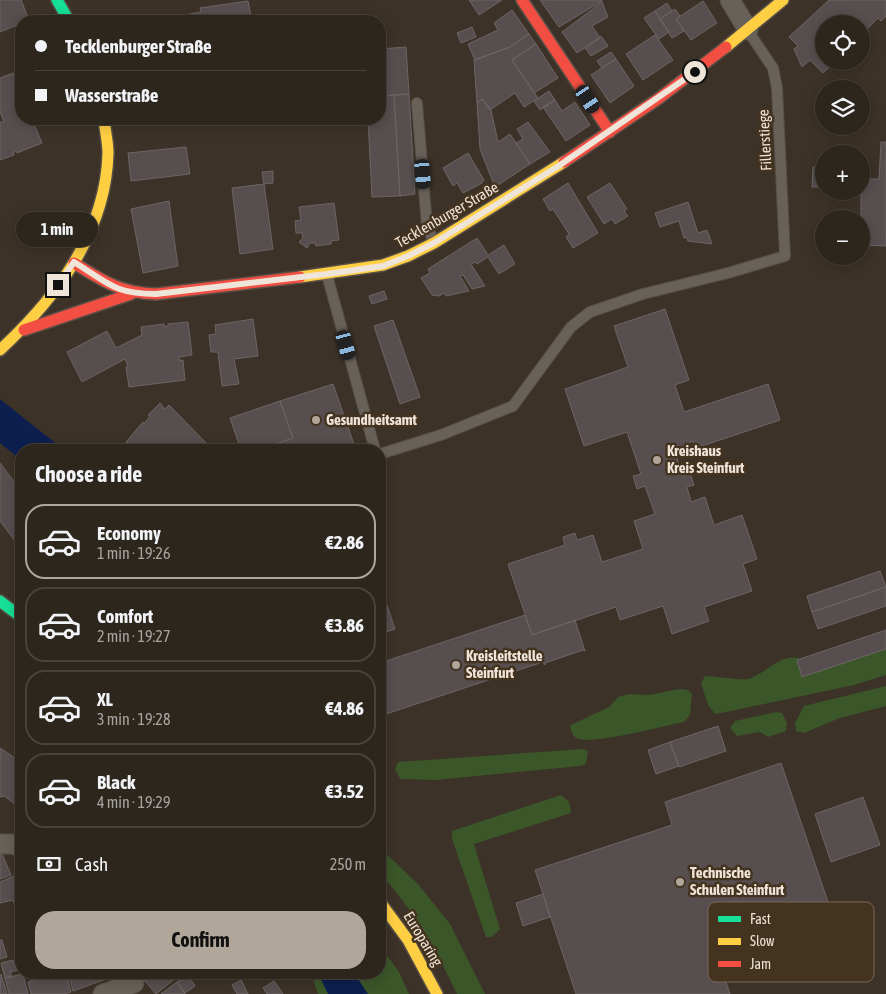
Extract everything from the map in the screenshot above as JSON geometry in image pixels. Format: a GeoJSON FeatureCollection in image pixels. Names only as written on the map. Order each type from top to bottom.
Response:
{"type":"FeatureCollection","features":[{"type":"Feature","properties":{"kind":"main road"},"geometry":{"type":"LineString","coordinates":[[56,0],[65,15]]}},
{"type":"Feature","properties":{"kind":"main road"},"geometry":{"type":"LineString","coordinates":[[522,0],[610,132]]}},
{"type":"Feature","properties":{"kind":"main road","name":"Tecklenburger Straße"},"geometry":{"type":"LineString","coordinates":[[74,262],[108,286],[131,294],[156,294],[383,266],[434,243],[610,132],[684,81],[783,0]]}},
{"type":"Feature","properties":{"kind":"main road"},"geometry":{"type":"LineString","coordinates":[[1,347],[20,331],[74,262],[92,231],[104,195],[108,159],[105,125]]}},
{"type":"Feature","properties":{"kind":"main road"},"geometry":{"type":"LineString","coordinates":[[20,331],[60,316],[131,294]]}},
{"type":"Feature","properties":{"kind":"main road"},"geometry":{"type":"LineString","coordinates":[[0,601],[15,612]]}},
{"type":"Feature","properties":{"kind":"main road","name":"Europaring"},"geometry":{"type":"LineString","coordinates":[[386,909],[408,940],[437,994]]}},
{"type":"Feature","properties":{"kind":"street"},"geometry":{"type":"LineString","coordinates":[[730,0],[748,30]]}},
{"type":"Feature","properties":{"kind":"street"},"geometry":{"type":"LineString","coordinates":[[0,844],[15,845]]}},
{"type":"Feature","properties":{"kind":"street"},"geometry":{"type":"LineString","coordinates":[[103,994],[135,983]]}},
{"type":"Feature","properties":{"kind":"lane","name":"Fillerstiege"},"geometry":{"type":"LineString","coordinates":[[386,452],[441,436],[513,406],[571,327],[590,312],[643,294],[728,273],[785,256],[777,88],[773,68],[748,30]]}},
{"type":"Feature","properties":{"kind":"lane"},"geometry":{"type":"LineString","coordinates":[[417,103],[427,226],[434,243]]}},
{"type":"Feature","properties":{"kind":"lane"},"geometry":{"type":"LineString","coordinates":[[327,274],[373,444]]}},
{"type":"Feature","properties":{"kind":"green space"},"geometry":{"type":"Polygon","coordinates":[[[886,649],[886,675],[854,685],[726,712],[715,714],[708,705],[701,683],[705,676],[748,679],[778,662],[792,658],[799,658],[797,661],[802,676],[886,649]]]}},
{"type":"Feature","properties":{"kind":"green space"},"geometry":{"type":"Polygon","coordinates":[[[886,686],[886,706],[840,718],[804,733],[796,731],[795,723],[804,706],[886,686]]]}},
{"type":"Feature","properties":{"kind":"green space"},"geometry":{"type":"Polygon","coordinates":[[[679,689],[688,690],[692,694],[690,715],[684,722],[600,739],[579,739],[572,732],[570,726],[609,707],[618,697],[629,694],[649,695],[679,689]]]}},
{"type":"Feature","properties":{"kind":"green space"},"geometry":{"type":"Polygon","coordinates":[[[776,712],[782,713],[787,723],[786,731],[768,737],[760,732],[737,736],[730,728],[735,721],[776,712]]]}},
{"type":"Feature","properties":{"kind":"green space"},"geometry":{"type":"Polygon","coordinates":[[[583,749],[588,751],[586,764],[580,766],[436,780],[400,779],[395,769],[398,762],[583,749]]]}},
{"type":"Feature","properties":{"kind":"green space"},"geometry":{"type":"Polygon","coordinates":[[[561,795],[569,802],[571,813],[474,844],[500,929],[492,937],[486,937],[452,839],[452,831],[561,795]]]}},
{"type":"Feature","properties":{"kind":"green space"},"geometry":{"type":"Polygon","coordinates":[[[386,854],[418,884],[450,924],[485,994],[457,994],[423,930],[386,880],[386,854]]]}},
{"type":"Feature","properties":{"kind":"green space"},"geometry":{"type":"Polygon","coordinates":[[[386,954],[399,972],[409,994],[318,994],[313,979],[386,979],[386,954]]]}},
{"type":"Feature","properties":{"kind":"water"},"geometry":{"type":"Polygon","coordinates":[[[0,399],[56,444],[15,444],[15,455],[0,443],[0,399]]]}},
{"type":"Feature","properties":{"kind":"water"},"geometry":{"type":"Polygon","coordinates":[[[321,979],[358,979],[368,994],[328,994],[321,979]]]}},
{"type":"Feature","properties":{"kind":"building"},"geometry":{"type":"Polygon","coordinates":[[[0,0],[21,0],[27,15],[15,15],[15,26],[0,32],[0,0]]]}},
{"type":"Feature","properties":{"kind":"building"},"geometry":{"type":"Polygon","coordinates":[[[469,0],[502,0],[479,15],[469,0]]]}},
{"type":"Feature","properties":{"kind":"building"},"geometry":{"type":"Polygon","coordinates":[[[540,0],[602,0],[602,1],[559,27],[540,0]]]}},
{"type":"Feature","properties":{"kind":"building"},"geometry":{"type":"Polygon","coordinates":[[[829,0],[886,0],[886,16],[881,21],[878,18],[870,26],[870,15],[815,15],[815,65],[810,60],[802,67],[794,49],[798,46],[789,37],[829,0]]]}},
{"type":"Feature","properties":{"kind":"building"},"geometry":{"type":"Polygon","coordinates":[[[248,1],[251,15],[185,15],[201,12],[200,8],[248,1]]]}},
{"type":"Feature","properties":{"kind":"building"},"geometry":{"type":"Polygon","coordinates":[[[703,1],[717,23],[691,40],[676,19],[703,1]]]}},
{"type":"Feature","properties":{"kind":"building"},"geometry":{"type":"Polygon","coordinates":[[[602,2],[608,17],[592,26],[600,38],[577,53],[562,32],[602,2]]]}},
{"type":"Feature","properties":{"kind":"building"},"geometry":{"type":"Polygon","coordinates":[[[667,3],[672,11],[660,19],[655,11],[667,3]]]}},
{"type":"Feature","properties":{"kind":"building"},"geometry":{"type":"Polygon","coordinates":[[[675,9],[680,16],[676,19],[684,31],[672,38],[660,19],[675,9]]]}},
{"type":"Feature","properties":{"kind":"building"},"geometry":{"type":"Polygon","coordinates":[[[512,10],[529,34],[510,47],[475,60],[468,44],[498,30],[494,23],[512,10]]]}},
{"type":"Feature","properties":{"kind":"building"},"geometry":{"type":"Polygon","coordinates":[[[655,11],[669,32],[659,39],[644,18],[655,11]]]}},
{"type":"Feature","properties":{"kind":"building"},"geometry":{"type":"Polygon","coordinates":[[[472,27],[476,37],[461,43],[457,33],[472,27]]]}},
{"type":"Feature","properties":{"kind":"building"},"geometry":{"type":"Polygon","coordinates":[[[529,34],[536,44],[512,60],[538,98],[524,107],[515,93],[490,110],[482,99],[477,103],[474,60],[510,47],[529,34]]]}},
{"type":"Feature","properties":{"kind":"building"},"geometry":{"type":"Polygon","coordinates":[[[655,35],[673,60],[643,80],[626,54],[655,35]]]}},
{"type":"Feature","properties":{"kind":"building"},"geometry":{"type":"Polygon","coordinates":[[[601,36],[608,46],[591,56],[585,48],[601,36]]]}},
{"type":"Feature","properties":{"kind":"building"},"geometry":{"type":"Polygon","coordinates":[[[536,44],[558,78],[534,93],[512,60],[536,44]]]}},
{"type":"Feature","properties":{"kind":"building"},"geometry":{"type":"Polygon","coordinates":[[[406,47],[409,94],[386,96],[386,49],[406,47]]]}},
{"type":"Feature","properties":{"kind":"building"},"geometry":{"type":"Polygon","coordinates":[[[611,52],[616,59],[602,68],[597,61],[611,52]]]}},
{"type":"Feature","properties":{"kind":"building"},"geometry":{"type":"Polygon","coordinates":[[[616,59],[634,86],[610,103],[591,75],[616,59]]]}},
{"type":"Feature","properties":{"kind":"building"},"geometry":{"type":"Polygon","coordinates":[[[13,73],[15,78],[15,125],[34,125],[42,143],[17,153],[16,151],[13,153],[14,155],[0,160],[0,122],[4,122],[0,112],[0,78],[13,73]]]}},
{"type":"Feature","properties":{"kind":"building"},"geometry":{"type":"Polygon","coordinates":[[[549,91],[555,100],[540,110],[534,101],[549,91]]]}},
{"type":"Feature","properties":{"kind":"building"},"geometry":{"type":"Polygon","coordinates":[[[409,94],[415,194],[400,196],[394,95],[409,94]]]}},
{"type":"Feature","properties":{"kind":"building"},"geometry":{"type":"Polygon","coordinates":[[[394,95],[400,196],[372,197],[368,125],[386,125],[386,96],[394,95]]]}},
{"type":"Feature","properties":{"kind":"building"},"geometry":{"type":"Polygon","coordinates":[[[482,99],[491,110],[498,142],[510,134],[530,164],[495,187],[480,149],[477,103],[482,99]]]}},
{"type":"Feature","properties":{"kind":"building"},"geometry":{"type":"Polygon","coordinates":[[[555,100],[562,111],[575,102],[590,125],[566,141],[543,107],[555,100]]]}},
{"type":"Feature","properties":{"kind":"building"},"geometry":{"type":"Polygon","coordinates":[[[528,122],[550,152],[530,164],[516,143],[523,139],[517,129],[528,122]]]}},
{"type":"Feature","properties":{"kind":"building"},"geometry":{"type":"Polygon","coordinates":[[[881,142],[886,142],[886,246],[870,245],[870,210],[861,210],[861,200],[870,200],[870,179],[879,179],[881,142]]]}},
{"type":"Feature","properties":{"kind":"building"},"geometry":{"type":"Polygon","coordinates":[[[186,147],[190,174],[131,181],[128,153],[186,147]]]}},
{"type":"Feature","properties":{"kind":"building"},"geometry":{"type":"Polygon","coordinates":[[[468,153],[484,180],[463,193],[457,183],[453,186],[443,168],[468,153]]]}},
{"type":"Feature","properties":{"kind":"building"},"geometry":{"type":"Polygon","coordinates":[[[813,167],[815,167],[815,187],[812,187],[813,167]]]}},
{"type":"Feature","properties":{"kind":"building"},"geometry":{"type":"Polygon","coordinates":[[[273,171],[273,183],[264,184],[262,172],[273,171]]]}},
{"type":"Feature","properties":{"kind":"building"},"geometry":{"type":"Polygon","coordinates":[[[568,183],[598,233],[573,248],[566,237],[569,234],[553,209],[550,211],[543,199],[568,183]]]}},
{"type":"Feature","properties":{"kind":"building"},"geometry":{"type":"Polygon","coordinates":[[[610,183],[627,209],[624,211],[628,216],[615,224],[612,219],[604,224],[587,197],[610,183]]]}},
{"type":"Feature","properties":{"kind":"building"},"geometry":{"type":"Polygon","coordinates":[[[264,184],[273,249],[240,254],[232,188],[264,184]]]}},
{"type":"Feature","properties":{"kind":"building"},"geometry":{"type":"Polygon","coordinates":[[[169,201],[178,266],[143,273],[131,209],[169,201]]]}},
{"type":"Feature","properties":{"kind":"building"},"geometry":{"type":"Polygon","coordinates":[[[688,202],[698,233],[707,230],[712,244],[688,241],[686,237],[684,238],[679,221],[660,227],[655,213],[688,202]]]}},
{"type":"Feature","properties":{"kind":"building"},"geometry":{"type":"Polygon","coordinates":[[[334,203],[339,240],[331,241],[331,244],[316,246],[315,243],[310,243],[307,248],[299,242],[303,238],[302,233],[296,233],[295,221],[301,220],[299,207],[334,203]]]}},
{"type":"Feature","properties":{"kind":"building"},"geometry":{"type":"Polygon","coordinates":[[[477,238],[488,255],[504,245],[515,264],[499,274],[488,257],[477,264],[475,262],[471,264],[485,286],[472,289],[463,275],[460,276],[469,291],[446,296],[444,293],[439,296],[432,295],[421,278],[430,273],[428,269],[477,238]]]}},
{"type":"Feature","properties":{"kind":"building"},"geometry":{"type":"Polygon","coordinates":[[[384,291],[387,299],[372,304],[369,296],[384,291]]]}},
{"type":"Feature","properties":{"kind":"building","name":"Kreishaus Kreis Steinfurt"},"geometry":{"type":"Polygon","coordinates":[[[665,309],[689,380],[675,385],[684,412],[768,384],[780,420],[696,448],[693,441],[680,448],[679,445],[673,447],[683,475],[690,473],[694,485],[687,487],[691,502],[705,497],[714,525],[742,515],[757,559],[743,564],[752,591],[704,607],[709,621],[672,634],[663,606],[620,620],[616,607],[532,635],[508,564],[565,545],[563,537],[575,533],[577,540],[593,535],[602,562],[643,549],[634,521],[655,514],[645,486],[637,489],[633,476],[641,474],[627,432],[584,446],[565,389],[628,367],[614,326],[665,309]]]}},
{"type":"Feature","properties":{"kind":"building"},"geometry":{"type":"Polygon","coordinates":[[[253,319],[258,356],[234,359],[239,384],[222,386],[218,352],[211,352],[209,335],[216,334],[215,325],[253,319]]]}},
{"type":"Feature","properties":{"kind":"building"},"geometry":{"type":"Polygon","coordinates":[[[393,320],[420,397],[400,404],[374,326],[393,320]]]}},
{"type":"Feature","properties":{"kind":"building"},"geometry":{"type":"Polygon","coordinates":[[[188,322],[192,355],[179,357],[180,361],[183,360],[185,380],[129,387],[126,367],[128,366],[125,359],[82,382],[67,352],[107,331],[116,348],[142,335],[141,327],[164,324],[165,327],[168,324],[188,322]]]}},
{"type":"Feature","properties":{"kind":"building","name":"Gesundheitsamt"},"geometry":{"type":"Polygon","coordinates":[[[333,384],[354,444],[276,444],[293,438],[280,401],[333,384]]]}},
{"type":"Feature","properties":{"kind":"building"},"geometry":{"type":"Polygon","coordinates":[[[280,401],[293,438],[276,444],[239,444],[230,418],[280,401]]]}},
{"type":"Feature","properties":{"kind":"building"},"geometry":{"type":"Polygon","coordinates":[[[160,403],[165,409],[169,405],[207,444],[128,444],[126,442],[143,422],[145,423],[150,416],[148,415],[160,403]]]}},
{"type":"Feature","properties":{"kind":"building"},"geometry":{"type":"Polygon","coordinates":[[[0,463],[15,483],[15,541],[0,521],[0,463]]]}},
{"type":"Feature","properties":{"kind":"building"},"geometry":{"type":"Polygon","coordinates":[[[880,571],[886,587],[812,612],[807,596],[880,571]]]}},
{"type":"Feature","properties":{"kind":"building"},"geometry":{"type":"Polygon","coordinates":[[[886,587],[886,606],[818,629],[812,612],[886,587]]]}},
{"type":"Feature","properties":{"kind":"building"},"geometry":{"type":"Polygon","coordinates":[[[386,603],[395,629],[386,632],[386,603]]]}},
{"type":"Feature","properties":{"kind":"building","name":"Kreisleitstelle Steinfurt"},"geometry":{"type":"Polygon","coordinates":[[[525,615],[532,635],[575,620],[585,651],[583,650],[545,663],[545,665],[543,662],[386,714],[386,661],[525,615]]]}},
{"type":"Feature","properties":{"kind":"building"},"geometry":{"type":"Polygon","coordinates":[[[886,630],[886,649],[802,677],[797,660],[886,630]]]}},
{"type":"Feature","properties":{"kind":"building"},"geometry":{"type":"Polygon","coordinates":[[[718,726],[726,751],[679,767],[670,742],[718,726]]]}},
{"type":"Feature","properties":{"kind":"building"},"geometry":{"type":"Polygon","coordinates":[[[670,742],[679,766],[656,774],[648,750],[670,742]]]}},
{"type":"Feature","properties":{"kind":"building"},"geometry":{"type":"Polygon","coordinates":[[[0,748],[15,758],[15,804],[4,796],[0,797],[0,748]]]}},
{"type":"Feature","properties":{"kind":"building","name":"Technische Schulen Steinfurt"},"geometry":{"type":"Polygon","coordinates":[[[781,763],[828,902],[708,902],[708,982],[726,982],[730,994],[576,994],[535,870],[672,825],[665,802],[781,763]]]}},
{"type":"Feature","properties":{"kind":"building"},"geometry":{"type":"Polygon","coordinates":[[[863,797],[880,845],[831,862],[815,814],[863,797]]]}},
{"type":"Feature","properties":{"kind":"building"},"geometry":{"type":"Polygon","coordinates":[[[0,849],[11,875],[0,879],[0,849]]]}},
{"type":"Feature","properties":{"kind":"building"},"geometry":{"type":"Polygon","coordinates":[[[15,876],[15,906],[13,900],[0,903],[0,882],[15,876]]]}},
{"type":"Feature","properties":{"kind":"building"},"geometry":{"type":"Polygon","coordinates":[[[543,894],[550,917],[523,926],[516,903],[543,894]]]}},
{"type":"Feature","properties":{"kind":"building"},"geometry":{"type":"Polygon","coordinates":[[[0,940],[2,940],[7,957],[0,959],[0,940]]]}},
{"type":"Feature","properties":{"kind":"building"},"geometry":{"type":"Polygon","coordinates":[[[13,960],[15,971],[10,972],[12,977],[5,978],[1,963],[13,960]]]}},
{"type":"Feature","properties":{"kind":"building"},"geometry":{"type":"Polygon","coordinates":[[[1,974],[7,994],[0,994],[1,974]]]}},
{"type":"Feature","properties":{"kind":"building"},"geometry":{"type":"Polygon","coordinates":[[[15,976],[15,979],[24,979],[28,994],[9,994],[5,978],[15,976]]]}},
{"type":"Feature","properties":{"kind":"building"},"geometry":{"type":"Polygon","coordinates":[[[36,979],[68,979],[71,992],[64,994],[31,994],[28,982],[36,979]]]}},
{"type":"Feature","properties":{"kind":"building"},"geometry":{"type":"Polygon","coordinates":[[[70,979],[106,979],[73,991],[70,979]]]}},
{"type":"Feature","properties":{"kind":"building"},"geometry":{"type":"Polygon","coordinates":[[[147,979],[174,979],[156,994],[145,981],[147,979]]]}},
{"type":"Feature","properties":{"kind":"building"},"geometry":{"type":"Polygon","coordinates":[[[182,979],[191,979],[195,986],[185,993],[177,982],[182,979]]]}},
{"type":"Feature","properties":{"kind":"building"},"geometry":{"type":"Polygon","coordinates":[[[241,980],[248,994],[237,994],[232,985],[241,980]]]}},
{"type":"Feature","properties":{"kind":"building"},"geometry":{"type":"Polygon","coordinates":[[[274,981],[283,994],[267,994],[263,988],[274,981]]]}},
{"type":"Feature","properties":{"kind":"building"},"geometry":{"type":"Polygon","coordinates":[[[177,982],[185,994],[161,994],[177,982]]]}},
{"type":"Feature","properties":{"kind":"traffic: fast"},"geometry":{"type":"LineString","coordinates":[[57,0],[66,15]]}},
{"type":"Feature","properties":{"kind":"traffic: fast"},"geometry":{"type":"LineString","coordinates":[[0,601],[15,612]]}},
{"type":"Feature","properties":{"kind":"traffic: slow"},"geometry":{"type":"LineString","coordinates":[[726,47],[783,0]]}},
{"type":"Feature","properties":{"kind":"traffic: slow"},"geometry":{"type":"LineString","coordinates":[[0,350],[21,330],[58,286],[88,237],[98,210],[105,182],[108,145],[105,125]]}},
{"type":"Feature","properties":{"kind":"traffic: slow"},"geometry":{"type":"LineString","coordinates":[[300,277],[383,265],[408,256],[434,243],[564,162]]}},
{"type":"Feature","properties":{"kind":"traffic: slow"},"geometry":{"type":"LineString","coordinates":[[386,910],[408,940],[437,994]]}},
{"type":"Feature","properties":{"kind":"traffic: jam"},"geometry":{"type":"LineString","coordinates":[[522,0],[610,132]]}},
{"type":"Feature","properties":{"kind":"traffic: jam"},"geometry":{"type":"LineString","coordinates":[[564,162],[658,99],[726,47]]}},
{"type":"Feature","properties":{"kind":"traffic: jam"},"geometry":{"type":"LineString","coordinates":[[74,263],[112,285],[132,291],[156,294],[300,277]]}},
{"type":"Feature","properties":{"kind":"traffic: jam"},"geometry":{"type":"LineString","coordinates":[[24,330],[131,294]]}},
{"type":"Feature","properties":{"kind":"place","name":"Gesundheitsamt"},"geometry":{"type":"Point","coordinates":[316,420]}},
{"type":"Feature","properties":{"kind":"place","name":"Kreishaus Kreis Steinfurt"},"geometry":{"type":"Point","coordinates":[657,460]}},
{"type":"Feature","properties":{"kind":"place","name":"Kreisleitstelle Steinfurt"},"geometry":{"type":"Point","coordinates":[456,665]}},
{"type":"Feature","properties":{"kind":"place","name":"Technische Schulen Steinfurt"},"geometry":{"type":"Point","coordinates":[680,882]}},
{"type":"Feature","properties":{"kind":"route"},"geometry":{"type":"LineString","coordinates":[[58,285],[74,262],[108,286],[131,294],[156,294],[383,266],[434,243],[511,196],[610,132],[695,72]]}}]}
